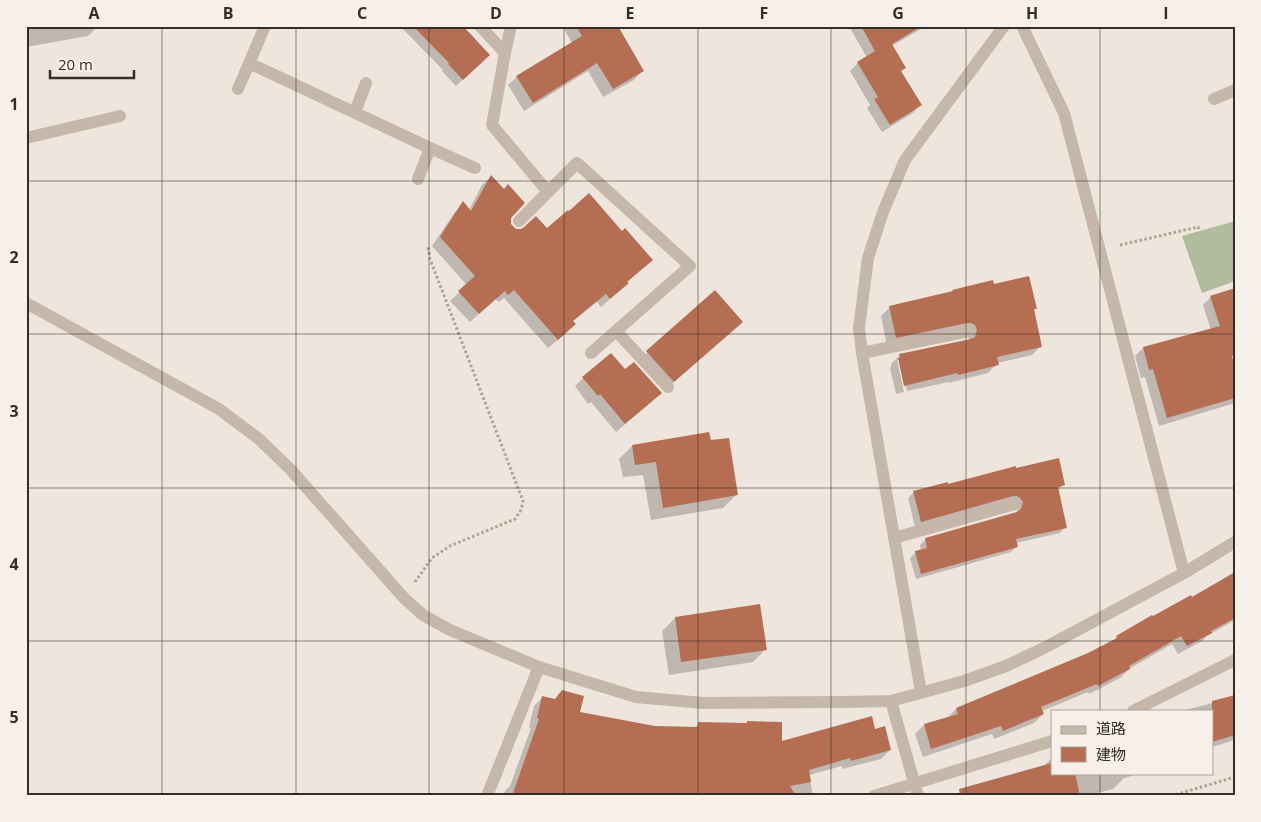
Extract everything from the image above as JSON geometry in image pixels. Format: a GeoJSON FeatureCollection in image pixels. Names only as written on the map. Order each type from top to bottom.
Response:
{"type":"FeatureCollection","features":[{"type":"Feature","properties":{"kind":"street"},"geometry":{"type":"LineString","coordinates":[[238,89],[265,26]]}},
{"type":"Feature","properties":{"kind":"street"},"geometry":{"type":"LineString","coordinates":[[480,26],[505,53]]}},
{"type":"Feature","properties":{"kind":"street"},"geometry":{"type":"LineString","coordinates":[[511,26],[492,125],[548,192]]}},
{"type":"Feature","properties":{"kind":"street"},"geometry":{"type":"LineString","coordinates":[[921,692],[859,328],[868,258],[883,212],[905,160],[1004,26]]}},
{"type":"Feature","properties":{"kind":"street"},"geometry":{"type":"LineString","coordinates":[[1022,26],[1064,113],[1184,573]]}},
{"type":"Feature","properties":{"kind":"street"},"geometry":{"type":"LineString","coordinates":[[249,63],[475,168]]}},
{"type":"Feature","properties":{"kind":"street"},"geometry":{"type":"LineString","coordinates":[[355,112],[366,83]]}},
{"type":"Feature","properties":{"kind":"street"},"geometry":{"type":"LineString","coordinates":[[1214,99],[1235,90]]}},
{"type":"Feature","properties":{"kind":"street"},"geometry":{"type":"LineString","coordinates":[[26,137],[120,116]]}},
{"type":"Feature","properties":{"kind":"street"},"geometry":{"type":"LineString","coordinates":[[418,179],[430,148]]}},
{"type":"Feature","properties":{"kind":"street"},"geometry":{"type":"LineString","coordinates":[[519,221],[577,163],[690,266],[591,353]]}},
{"type":"Feature","properties":{"kind":"street"},"geometry":{"type":"LineString","coordinates":[[26,304],[219,409],[259,440],[291,470],[404,598],[423,615],[450,630],[539,667],[636,697],[703,703],[891,701],[964,681],[1006,666],[1044,648],[1184,573],[1235,542]]}},
{"type":"Feature","properties":{"kind":"street"},"geometry":{"type":"LineString","coordinates":[[616,331],[668,387]]}},
{"type":"Feature","properties":{"kind":"street"},"geometry":{"type":"LineString","coordinates":[[862,353],[969,331]]}},
{"type":"Feature","properties":{"kind":"street"},"geometry":{"type":"LineString","coordinates":[[894,538],[1016,504]]}},
{"type":"Feature","properties":{"kind":"street"},"geometry":{"type":"LineString","coordinates":[[1135,710],[1235,660]]}},
{"type":"Feature","properties":{"kind":"street"},"geometry":{"type":"LineString","coordinates":[[487,796],[539,667]]}},
{"type":"Feature","properties":{"kind":"street"},"geometry":{"type":"LineString","coordinates":[[891,701],[916,790]]}},
{"type":"Feature","properties":{"kind":"street"},"geometry":{"type":"LineString","coordinates":[[874,796],[916,790],[1051,741]]}},
{"type":"Feature","properties":{"kind":"path"},"geometry":{"type":"LineString","coordinates":[[1100,250],[1198,227],[1199,231]]}},
{"type":"Feature","properties":{"kind":"path"},"geometry":{"type":"LineString","coordinates":[[404,598],[432,558],[450,546],[515,519],[521,510],[523,501],[430,259],[428,245]]}},
{"type":"Feature","properties":{"kind":"path"},"geometry":{"type":"LineString","coordinates":[[1172,796],[1235,777]]}},
{"type":"Feature","properties":{"kind":"green space"},"geometry":{"type":"Polygon","coordinates":[[[1235,221],[1235,281],[1202,293],[1182,236],[1235,221]]]}},
{"type":"Feature","properties":{"kind":"building"},"geometry":{"type":"Polygon","coordinates":[[[413,26],[463,26],[490,55],[463,80],[413,26]]]}},
{"type":"Feature","properties":{"kind":"building"},"geometry":{"type":"Polygon","coordinates":[[[576,26],[618,26],[644,71],[613,89],[597,63],[533,103],[516,76],[582,36],[576,26]]]}},
{"type":"Feature","properties":{"kind":"building"},"geometry":{"type":"Polygon","coordinates":[[[861,26],[922,26],[892,44],[906,68],[901,71],[922,105],[890,125],[874,99],[878,97],[857,62],[875,51],[861,26]]]}},
{"type":"Feature","properties":{"kind":"building"},"geometry":{"type":"Polygon","coordinates":[[[491,175],[504,189],[508,184],[525,203],[511,218],[511,224],[516,229],[521,229],[536,216],[547,228],[589,193],[622,231],[625,228],[653,260],[610,299],[606,294],[573,321],[576,324],[558,340],[514,290],[508,295],[505,291],[479,314],[458,291],[475,276],[440,237],[463,201],[471,211],[491,175]]]}},
{"type":"Feature","properties":{"kind":"building"},"geometry":{"type":"Polygon","coordinates":[[[1029,276],[1037,309],[1034,309],[1042,347],[997,357],[999,365],[904,386],[898,358],[900,358],[899,354],[971,339],[975,337],[977,330],[975,325],[967,323],[896,338],[889,306],[993,280],[994,284],[1029,276]]]}},
{"type":"Feature","properties":{"kind":"building"},"geometry":{"type":"Polygon","coordinates":[[[1235,288],[1235,356],[1232,356],[1235,368],[1235,398],[1167,418],[1153,369],[1149,370],[1143,347],[1220,326],[1210,296],[1235,288]]]}},
{"type":"Feature","properties":{"kind":"building"},"geometry":{"type":"Polygon","coordinates":[[[715,290],[743,322],[674,382],[646,351],[715,290]]]}},
{"type":"Feature","properties":{"kind":"building"},"geometry":{"type":"Polygon","coordinates":[[[611,353],[625,369],[634,362],[662,393],[625,424],[600,394],[598,396],[582,377],[611,353]]]}},
{"type":"Feature","properties":{"kind":"building"},"geometry":{"type":"Polygon","coordinates":[[[709,432],[711,440],[729,438],[738,495],[663,508],[656,462],[635,465],[632,445],[709,432]]]}},
{"type":"Feature","properties":{"kind":"building"},"geometry":{"type":"Polygon","coordinates":[[[1059,458],[1065,485],[1058,487],[1067,528],[1016,539],[1018,547],[921,574],[915,551],[927,548],[925,538],[1017,512],[1021,509],[1023,502],[1017,496],[1013,496],[921,522],[913,491],[1016,466],[1016,468],[1059,458]]]}},
{"type":"Feature","properties":{"kind":"building"},"geometry":{"type":"Polygon","coordinates":[[[1235,572],[1235,618],[1211,631],[1212,633],[1187,646],[1181,636],[1129,666],[1130,669],[1098,686],[1097,684],[1041,707],[1044,714],[1003,731],[1001,726],[931,749],[924,724],[958,714],[956,708],[1088,653],[1117,638],[1116,636],[1152,615],[1191,595],[1192,597],[1235,572]]]}},
{"type":"Feature","properties":{"kind":"building"},"geometry":{"type":"Polygon","coordinates":[[[760,604],[767,650],[681,662],[675,617],[760,604]]]}},
{"type":"Feature","properties":{"kind":"building"},"geometry":{"type":"Polygon","coordinates":[[[562,690],[584,696],[580,712],[655,726],[698,727],[698,722],[782,722],[782,741],[872,716],[875,729],[885,726],[891,750],[851,761],[850,758],[809,770],[811,782],[790,786],[796,796],[512,796],[539,719],[537,718],[542,696],[555,699],[562,690]]]}},
{"type":"Feature","properties":{"kind":"building"},"geometry":{"type":"Polygon","coordinates":[[[1235,695],[1235,735],[1214,741],[1214,710],[1212,710],[1212,701],[1235,695]]]}},
{"type":"Feature","properties":{"kind":"building"},"geometry":{"type":"Polygon","coordinates":[[[1051,763],[1051,774],[1075,774],[1080,796],[960,796],[959,789],[1051,763]]]}}]}
